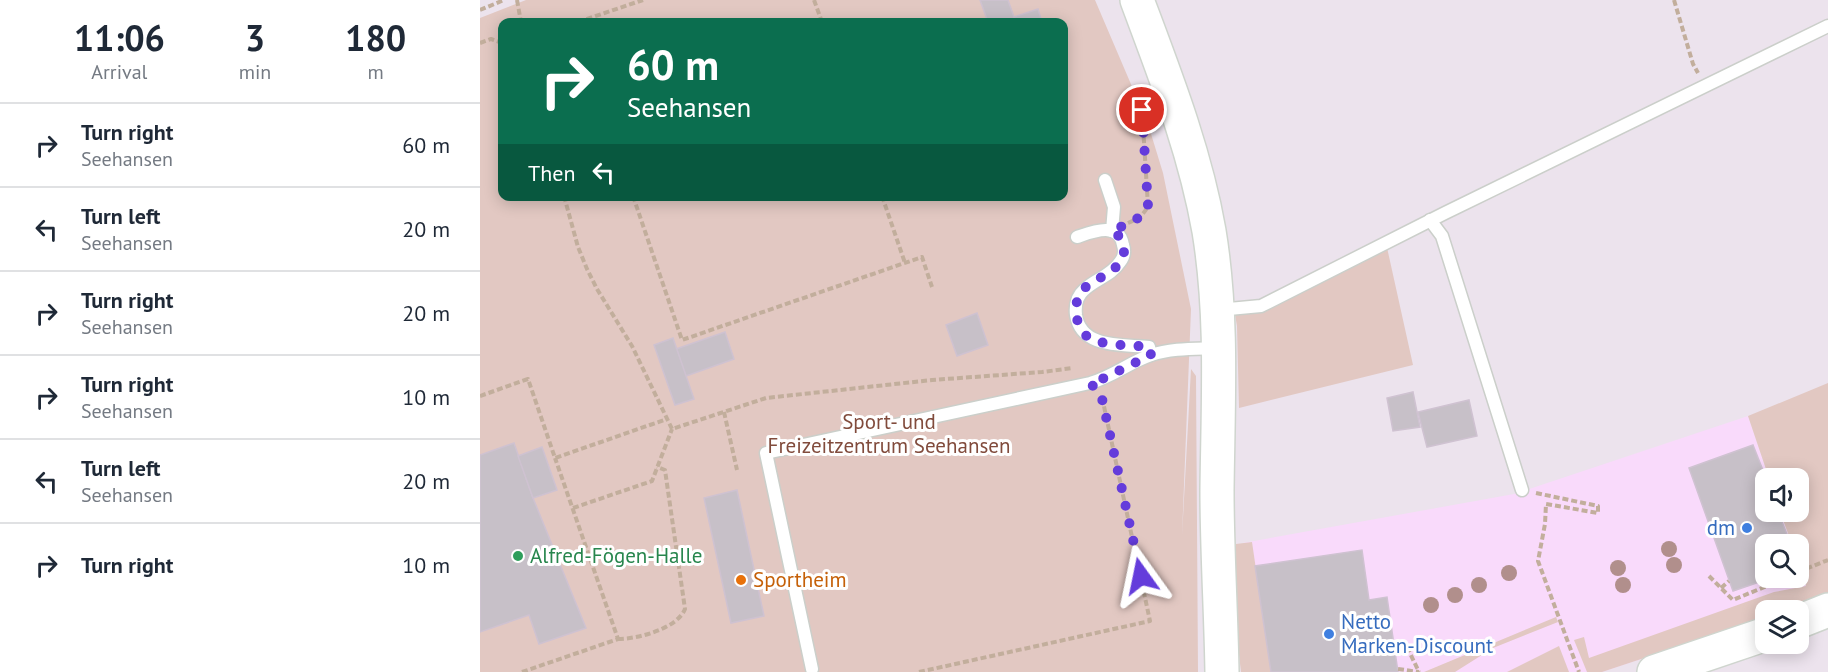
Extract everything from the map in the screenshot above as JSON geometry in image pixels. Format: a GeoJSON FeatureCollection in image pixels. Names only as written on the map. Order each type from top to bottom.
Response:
{"type":"FeatureCollection","features":[{"type":"Feature","properties":{"kind":"main road"},"geometry":{"type":"LineString","coordinates":[[1137,0],[1173,100],[1201,194],[1208,230],[1218,310],[1217,536],[1222,672]]}},
{"type":"Feature","properties":{"kind":"main road"},"geometry":{"type":"LineString","coordinates":[[1809,618],[1828,610]]}},
{"type":"Feature","properties":{"kind":"main road"},"geometry":{"type":"LineString","coordinates":[[1654,672],[1755,638]]}},
{"type":"Feature","properties":{"kind":"lane"},"geometry":{"type":"LineString","coordinates":[[1218,310],[1261,306],[1430,220],[1828,26]]}},
{"type":"Feature","properties":{"kind":"lane"},"geometry":{"type":"LineString","coordinates":[[1105,180],[1114,207],[1112,231]]}},
{"type":"Feature","properties":{"kind":"lane"},"geometry":{"type":"LineString","coordinates":[[1430,220],[1442,236],[1522,490]]}},
{"type":"Feature","properties":{"kind":"lane"},"geometry":{"type":"LineString","coordinates":[[1077,237],[1102,230],[1112,231],[1118,234],[1122,241],[1124,257],[1112,272],[1092,283],[1082,292],[1076,303],[1076,315],[1084,333],[1091,339],[1102,342],[1149,347],[1151,355]]}},
{"type":"Feature","properties":{"kind":"lane"},"geometry":{"type":"LineString","coordinates":[[812,669],[766,453],[1090,383],[1151,355],[1180,349],[1219,348]]}},
{"type":"Feature","properties":{"kind":"path"},"geometry":{"type":"LineString","coordinates":[[480,10],[504,0]]}},
{"type":"Feature","properties":{"kind":"path"},"geometry":{"type":"LineString","coordinates":[[517,0],[520,18]]}},
{"type":"Feature","properties":{"kind":"path"},"geometry":{"type":"LineString","coordinates":[[590,18],[643,0]]}},
{"type":"Feature","properties":{"kind":"path"},"geometry":{"type":"LineString","coordinates":[[814,0],[821,18]]}},
{"type":"Feature","properties":{"kind":"path"},"geometry":{"type":"LineString","coordinates":[[1674,0],[1693,64],[1704,87]]}},
{"type":"Feature","properties":{"kind":"path"},"geometry":{"type":"LineString","coordinates":[[480,43],[491,39],[498,42]]}},
{"type":"Feature","properties":{"kind":"path"},"geometry":{"type":"LineString","coordinates":[[1141,92],[1149,112]]}},
{"type":"Feature","properties":{"kind":"path"},"geometry":{"type":"LineString","coordinates":[[1112,231],[1138,219],[1148,206],[1142,110]]}},
{"type":"Feature","properties":{"kind":"path"},"geometry":{"type":"LineString","coordinates":[[565,201],[586,268],[632,346],[672,429],[652,481],[573,508]]}},
{"type":"Feature","properties":{"kind":"path"},"geometry":{"type":"LineString","coordinates":[[635,201],[682,340],[922,257],[932,287]]}},
{"type":"Feature","properties":{"kind":"path"},"geometry":{"type":"LineString","coordinates":[[884,201],[905,263]]}},
{"type":"Feature","properties":{"kind":"path"},"geometry":{"type":"LineString","coordinates":[[672,429],[766,398],[1077,367]]}},
{"type":"Feature","properties":{"kind":"path"},"geometry":{"type":"LineString","coordinates":[[480,396],[528,379],[618,639]]}},
{"type":"Feature","properties":{"kind":"path"},"geometry":{"type":"LineString","coordinates":[[919,672],[1150,621],[1101,394],[1090,383]]}},
{"type":"Feature","properties":{"kind":"path"},"geometry":{"type":"LineString","coordinates":[[724,412],[737,470]]}},
{"type":"Feature","properties":{"kind":"path"},"geometry":{"type":"LineString","coordinates":[[555,458],[667,419]]}},
{"type":"Feature","properties":{"kind":"path"},"geometry":{"type":"LineString","coordinates":[[522,672],[618,639],[634,639],[676,622],[682,617],[685,609],[665,470],[657,467]]}},
{"type":"Feature","properties":{"kind":"path"},"geometry":{"type":"LineString","coordinates":[[1522,490],[1598,506],[1598,513],[1546,504],[1538,561],[1580,672]]}},
{"type":"Feature","properties":{"kind":"path"},"geometry":{"type":"LineString","coordinates":[[1809,568],[1828,560]]}},
{"type":"Feature","properties":{"kind":"path"},"geometry":{"type":"LineString","coordinates":[[1709,576],[1733,600],[1762,588]]}},
{"type":"Feature","properties":{"kind":"path"},"geometry":{"type":"LineString","coordinates":[[1721,588],[1729,581]]}},
{"type":"Feature","properties":{"kind":"path"},"geometry":{"type":"LineString","coordinates":[[1407,647],[1419,672]]}},
{"type":"Feature","properties":{"kind":"path"},"geometry":{"type":"LineString","coordinates":[[1398,669],[1419,672]]}},
{"type":"Feature","properties":{"kind":"shaded area"},"geometry":{"type":"Polygon","coordinates":[[[1748,416],[1766,468],[1755,468],[1755,522],[1784,522],[1788,534],[1755,534],[1755,588],[1804,588],[1795,600],[1755,600],[1755,621],[1602,672],[1258,672],[1243,543],[1514,494],[1748,416]]]}},
{"type":"Feature","properties":{"kind":"green space","name":"Sport- und Freizeitzentrum Seehansen"},"geometry":{"type":"Polygon","coordinates":[[[526,0],[1095,0],[1148,124],[1163,173],[1191,309],[1182,536],[1191,369],[1196,376],[1198,672],[480,672],[480,18],[526,0]]]}},
{"type":"Feature","properties":{"kind":"green space"},"geometry":{"type":"Polygon","coordinates":[[[1386,243],[1413,365],[1239,408],[1237,326],[1234,309],[1248,308],[1386,243]]]}},
{"type":"Feature","properties":{"kind":"green space"},"geometry":{"type":"Polygon","coordinates":[[[1828,383],[1828,595],[1809,602],[1809,600],[1755,600],[1755,621],[1602,672],[1587,672],[1574,640],[1584,637],[1589,658],[1774,592],[1809,588],[1809,534],[1788,534],[1784,522],[1809,522],[1809,468],[1766,468],[1748,416],[1828,383]]]}},
{"type":"Feature","properties":{"kind":"green space"},"geometry":{"type":"Polygon","coordinates":[[[1252,542],[1271,672],[1241,672],[1236,628],[1236,544],[1252,542]]]}},
{"type":"Feature","properties":{"kind":"green space"},"geometry":{"type":"Polygon","coordinates":[[[1556,617],[1558,622],[1493,648],[1455,672],[1424,672],[1556,617]]]}},
{"type":"Feature","properties":{"kind":"green space"},"geometry":{"type":"Polygon","coordinates":[[[1559,646],[1569,672],[1507,672],[1559,646]]]}},
{"type":"Feature","properties":{"kind":"building"},"geometry":{"type":"Polygon","coordinates":[[[980,0],[1008,0],[1014,17],[1038,9],[1041,18],[987,18],[980,0]]]}},
{"type":"Feature","properties":{"kind":"building"},"geometry":{"type":"Polygon","coordinates":[[[977,313],[988,345],[957,356],[946,325],[977,313]]]}},
{"type":"Feature","properties":{"kind":"building"},"geometry":{"type":"Polygon","coordinates":[[[725,332],[734,359],[686,376],[676,349],[725,332]]]}},
{"type":"Feature","properties":{"kind":"building"},"geometry":{"type":"Polygon","coordinates":[[[673,338],[694,399],[675,405],[654,345],[673,338]]]}},
{"type":"Feature","properties":{"kind":"building"},"geometry":{"type":"Polygon","coordinates":[[[1413,392],[1420,427],[1393,431],[1387,398],[1413,392]]]}},
{"type":"Feature","properties":{"kind":"building"},"geometry":{"type":"Polygon","coordinates":[[[1469,400],[1477,436],[1427,447],[1418,412],[1469,400]]]}},
{"type":"Feature","properties":{"kind":"building","name":"Alfred-Fögen-Halle"},"geometry":{"type":"Polygon","coordinates":[[[514,443],[533,498],[586,628],[539,644],[529,615],[480,632],[480,455],[514,443]]]}},
{"type":"Feature","properties":{"kind":"building","name":"dm"},"geometry":{"type":"Polygon","coordinates":[[[1753,445],[1762,468],[1755,468],[1755,522],[1782,522],[1787,534],[1755,534],[1755,583],[1733,591],[1689,468],[1753,445]]]}},
{"type":"Feature","properties":{"kind":"building"},"geometry":{"type":"Polygon","coordinates":[[[542,447],[557,490],[533,498],[518,456],[542,447]]]}},
{"type":"Feature","properties":{"kind":"building"},"geometry":{"type":"Polygon","coordinates":[[[737,490],[764,616],[731,623],[704,498],[737,490]]]}},
{"type":"Feature","properties":{"kind":"building","name":"Netto Marken-Discount"},"geometry":{"type":"Polygon","coordinates":[[[1362,550],[1369,600],[1387,597],[1398,672],[1271,672],[1255,566],[1362,550]]]}},
{"type":"Feature","properties":{"kind":"place","name":"dm"},"geometry":{"type":"Point","coordinates":[1747,528]}},
{"type":"Feature","properties":{"kind":"place","name":"Alfred-Fögen-Halle"},"geometry":{"type":"Point","coordinates":[518,556]}},
{"type":"Feature","properties":{"kind":"place","name":"Sportheim"},"geometry":{"type":"Point","coordinates":[741,580]}},
{"type":"Feature","properties":{"kind":"place","name":"Netto Marken-Discount"},"geometry":{"type":"Point","coordinates":[1329,634]}},
{"type":"Feature","properties":{"kind":"route"},"geometry":{"type":"LineString","coordinates":[[1141,576],[1101,394],[1090,383],[1151,355],[1149,347],[1091,339],[1079,325],[1076,303],[1082,292],[1092,283],[1112,272],[1124,257],[1122,241],[1118,234],[1112,231],[1138,219],[1148,206],[1142,110]]}}]}
